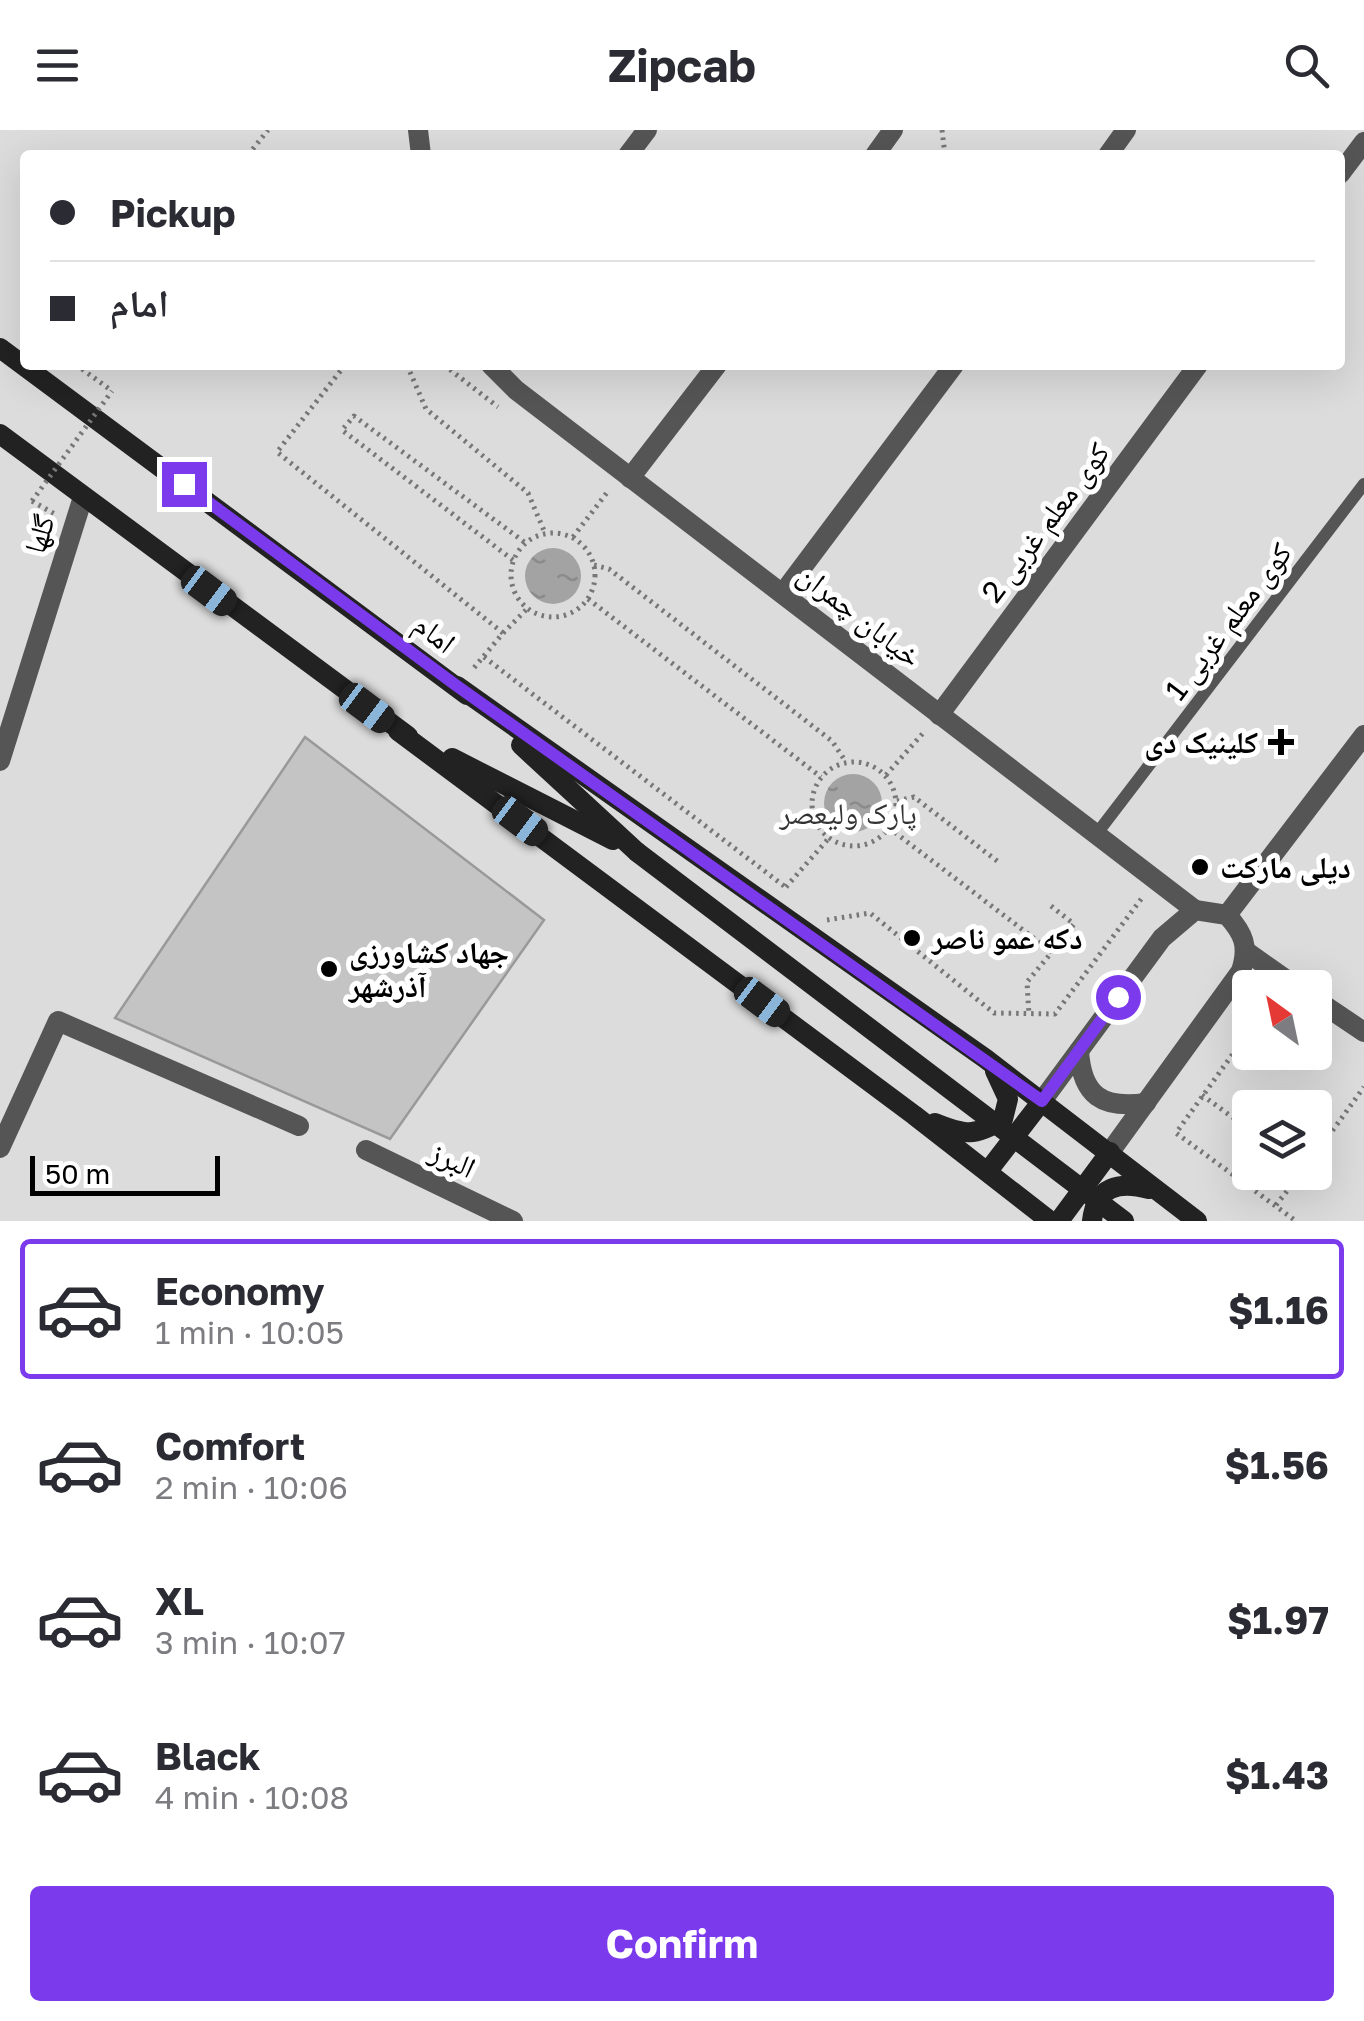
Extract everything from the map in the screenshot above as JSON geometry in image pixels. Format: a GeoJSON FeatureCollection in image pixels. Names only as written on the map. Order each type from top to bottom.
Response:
{"type":"FeatureCollection","features":[{"type":"Feature","properties":{"kind":"main road","name":"امام"},"geometry":{"type":"LineString","coordinates":[[30,370],[457,686],[637,852]]}},
{"type":"Feature","properties":{"kind":"main road"},"geometry":{"type":"LineString","coordinates":[[0,434],[914,1115],[1050,1221]]}},
{"type":"Feature","properties":{"kind":"main road"},"geometry":{"type":"LineString","coordinates":[[457,686],[986,1060],[1197,1221]]}},
{"type":"Feature","properties":{"kind":"main road"},"geometry":{"type":"LineString","coordinates":[[398,731],[637,852],[1124,1221]]}},
{"type":"Feature","properties":{"kind":"main road"},"geometry":{"type":"LineString","coordinates":[[914,1115],[960,1133],[982,1132],[1002,1119],[1008,1098],[1001,1078],[986,1060]]}},
{"type":"Feature","properties":{"kind":"main road"},"geometry":{"type":"LineString","coordinates":[[988,1172],[1042,1101]]}},
{"type":"Feature","properties":{"kind":"main road"},"geometry":{"type":"LineString","coordinates":[[1059,1221],[1110,1152]]}},
{"type":"Feature","properties":{"kind":"main road"},"geometry":{"type":"LineString","coordinates":[[1092,1221],[1105,1191],[1126,1183],[1160,1192]]}},
{"type":"Feature","properties":{"kind":"street"},"geometry":{"type":"LineString","coordinates":[[632,150],[647,130]]}},
{"type":"Feature","properties":{"kind":"street"},"geometry":{"type":"LineString","coordinates":[[1345,167],[1364,142]]}},
{"type":"Feature","properties":{"kind":"street","name":"خیابان چمران"},"geometry":{"type":"LineString","coordinates":[[496,370],[626,475],[1195,910]]}},
{"type":"Feature","properties":{"kind":"street"},"geometry":{"type":"LineString","coordinates":[[626,475],[713,370]]}},
{"type":"Feature","properties":{"kind":"street"},"geometry":{"type":"LineString","coordinates":[[783,594],[948,370]]}},
{"type":"Feature","properties":{"kind":"street","name":"کوی معلم غربی 2"},"geometry":{"type":"LineString","coordinates":[[939,714],[1194,370]]}},
{"type":"Feature","properties":{"kind":"street","name":"گلها"},"geometry":{"type":"LineString","coordinates":[[0,761],[83,497]]}},
{"type":"Feature","properties":{"kind":"street"},"geometry":{"type":"LineString","coordinates":[[1227,915],[1364,735]]}},
{"type":"Feature","properties":{"kind":"street"},"geometry":{"type":"LineString","coordinates":[[1042,1101],[1162,938],[1195,910],[1227,915],[1238,927],[1247,952],[1272,970]]}},
{"type":"Feature","properties":{"kind":"street"},"geometry":{"type":"LineString","coordinates":[[1110,1152],[1241,971],[1247,952]]}},
{"type":"Feature","properties":{"kind":"street"},"geometry":{"type":"LineString","coordinates":[[1332,1010],[1364,1032]]}},
{"type":"Feature","properties":{"kind":"street"},"geometry":{"type":"LineString","coordinates":[[0,1148],[58,1020],[299,1126]]}},
{"type":"Feature","properties":{"kind":"street"},"geometry":{"type":"LineString","coordinates":[[1079,1051],[1080,1073],[1091,1092],[1107,1103],[1122,1106],[1146,1102]]}},
{"type":"Feature","properties":{"kind":"street","name":"البرز"},"geometry":{"type":"LineString","coordinates":[[366,1150],[513,1221]]}},
{"type":"Feature","properties":{"kind":"lane","name":"کوی معلم غربی 1"},"geometry":{"type":"LineString","coordinates":[[1096,836],[1364,484]]}},
{"type":"Feature","properties":{"kind":"path"},"geometry":{"type":"LineString","coordinates":[[252,150],[268,130]]}},
{"type":"Feature","properties":{"kind":"path"},"geometry":{"type":"LineString","coordinates":[[32,501],[112,391],[85,370]]}},
{"type":"Feature","properties":{"kind":"path"},"geometry":{"type":"LineString","coordinates":[[342,370],[277,452],[503,633]]}},
{"type":"Feature","properties":{"kind":"path"},"geometry":{"type":"LineString","coordinates":[[409,370],[426,409],[528,493],[544,534]]}},
{"type":"Feature","properties":{"kind":"path"},"geometry":{"type":"LineString","coordinates":[[451,370],[504,411]]}},
{"type":"Feature","properties":{"kind":"path"},"geometry":{"type":"LineString","coordinates":[[513,560],[342,430],[354,416],[527,544]]}},
{"type":"Feature","properties":{"kind":"path"},"geometry":{"type":"LineString","coordinates":[[573,537],[626,475]]}},
{"type":"Feature","properties":{"kind":"path"},"geometry":{"type":"LineString","coordinates":[[544,534],[573,537],[584,546],[594,565],[594,586],[588,600],[578,610],[552,618],[527,609],[512,586],[513,560],[527,544],[544,534]]}},
{"type":"Feature","properties":{"kind":"path"},"geometry":{"type":"LineString","coordinates":[[594,565],[609,569],[832,741],[846,762]]}},
{"type":"Feature","properties":{"kind":"path"},"geometry":{"type":"LineString","coordinates":[[588,600],[822,778]]}},
{"type":"Feature","properties":{"kind":"path"},"geometry":{"type":"LineString","coordinates":[[457,686],[527,609]]}},
{"type":"Feature","properties":{"kind":"path"},"geometry":{"type":"LineString","coordinates":[[484,657],[799,898]]}},
{"type":"Feature","properties":{"kind":"path"},"geometry":{"type":"LineString","coordinates":[[886,775],[939,714]]}},
{"type":"Feature","properties":{"kind":"path"},"geometry":{"type":"LineString","coordinates":[[846,762],[860,762],[886,775],[897,801],[889,828],[867,845],[853,846],[828,838],[819,828],[812,802],[822,778],[846,762]]}},
{"type":"Feature","properties":{"kind":"path"},"geometry":{"type":"LineString","coordinates":[[897,801],[914,797],[1002,864]]}},
{"type":"Feature","properties":{"kind":"path"},"geometry":{"type":"LineString","coordinates":[[889,828],[1052,952]]}},
{"type":"Feature","properties":{"kind":"path"},"geometry":{"type":"LineString","coordinates":[[786,887],[828,838]]}},
{"type":"Feature","properties":{"kind":"path"},"geometry":{"type":"LineString","coordinates":[[825,920],[870,914],[994,1013],[1029,1016],[1055,1014],[1143,898]]}},
{"type":"Feature","properties":{"kind":"path"},"geometry":{"type":"LineString","coordinates":[[1029,1016],[1027,982],[1074,924],[1051,906]]}},
{"type":"Feature","properties":{"kind":"path"},"geometry":{"type":"LineString","coordinates":[[1232,1054],[1176,1132],[1296,1221]]}},
{"type":"Feature","properties":{"kind":"path"},"geometry":{"type":"LineString","coordinates":[[1332,1132],[1364,1088]]}},
{"type":"Feature","properties":{"kind":"path"},"geometry":{"type":"LineString","coordinates":[[1202,1095],[1232,1117]]}},
{"type":"Feature","properties":{"kind":"path"},"geometry":{"type":"LineString","coordinates":[[1276,1206],[1288,1190]]}},
{"type":"Feature","properties":{"kind":"green space","name":"پارک ولیعصر"},"geometry":{"type":"Polygon","coordinates":[[[0,130],[1364,130],[1364,1221],[0,1221],[0,130]]]}},
{"type":"Feature","properties":{"kind":"water"},"geometry":{"type":"Polygon","coordinates":[[[553,548],[572,557],[581,576],[572,595],[553,604],[534,595],[525,576],[534,557],[553,548]]]}},
{"type":"Feature","properties":{"kind":"water"},"geometry":{"type":"Polygon","coordinates":[[[853,774],[873,783],[882,803],[873,823],[853,832],[833,823],[824,803],[833,783],[853,774]]]}},
{"type":"Feature","properties":{"kind":"building","name":"جهاد کشاورزی آذرشهر"},"geometry":{"type":"Polygon","coordinates":[[[305,737],[544,920],[390,1139],[115,1018],[305,737]]]}},
{"type":"Feature","properties":{"kind":"place","name":"کلینیک دی"},"geometry":{"type":"Point","coordinates":[1281,742]}},
{"type":"Feature","properties":{"kind":"place","name":"دیلی مارکت"},"geometry":{"type":"Point","coordinates":[1200,867]}},
{"type":"Feature","properties":{"kind":"place","name":"دکه عمو ناصر"},"geometry":{"type":"Point","coordinates":[912,938]}},
{"type":"Feature","properties":{"kind":"place","name":"جهاد کشاورزی آذرشهر"},"geometry":{"type":"Point","coordinates":[329,969]}},
{"type":"Feature","properties":{"kind":"route"},"geometry":{"type":"LineString","coordinates":[[184,484],[457,686],[1042,1101],[1118,997]]}}]}
